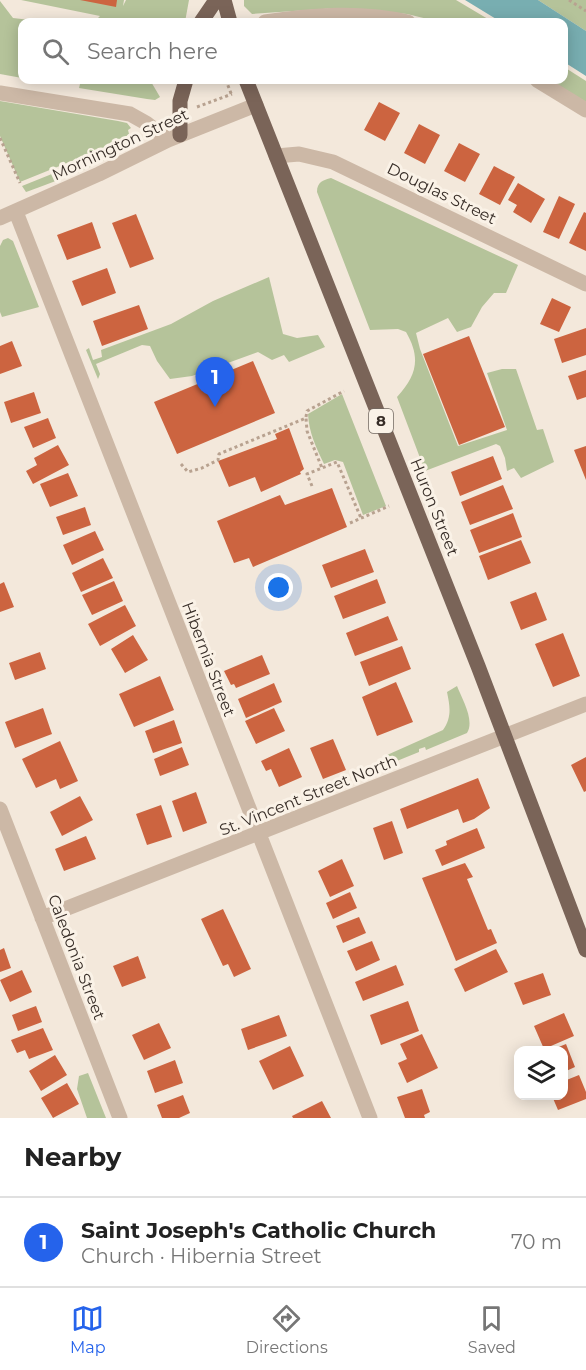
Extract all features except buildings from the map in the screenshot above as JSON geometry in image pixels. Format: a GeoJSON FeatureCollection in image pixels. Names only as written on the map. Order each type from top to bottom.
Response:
{"type":"FeatureCollection","features":[{"type":"Feature","properties":{"kind":"main road"},"geometry":{"type":"LineString","coordinates":[[204,18],[216,0]]}},
{"type":"Feature","properties":{"kind":"main road"},"geometry":{"type":"LineString","coordinates":[[224,0],[229,18]]}},
{"type":"Feature","properties":{"kind":"main road"},"geometry":{"type":"LineString","coordinates":[[174,138],[185,84]]}},
{"type":"Feature","properties":{"kind":"main road","name":"Huron Street"},"geometry":{"type":"LineString","coordinates":[[248,84],[505,737],[586,950]]}},
{"type":"Feature","properties":{"kind":"street"},"geometry":{"type":"LineString","coordinates":[[291,18],[343,15],[380,18]]}},
{"type":"Feature","properties":{"kind":"street"},"geometry":{"type":"LineString","coordinates":[[544,84],[586,110]]}},
{"type":"Feature","properties":{"kind":"street"},"geometry":{"type":"LineString","coordinates":[[0,93],[130,114],[174,138]]}},
{"type":"Feature","properties":{"kind":"street","name":"Mornington Street"},"geometry":{"type":"LineString","coordinates":[[0,218],[174,138],[256,105]]}},
{"type":"Feature","properties":{"kind":"street","name":"Douglas Street"},"geometry":{"type":"LineString","coordinates":[[276,156],[299,154],[333,162],[586,284]]}},
{"type":"Feature","properties":{"kind":"street","name":"Hibernia Street"},"geometry":{"type":"LineString","coordinates":[[16,212],[370,1118]]}},
{"type":"Feature","properties":{"kind":"street","name":"St. Vincent Street North"},"geometry":{"type":"LineString","coordinates":[[42,918],[258,835],[586,704]]}},
{"type":"Feature","properties":{"kind":"street","name":"Caledonia Street"},"geometry":{"type":"LineString","coordinates":[[0,809],[120,1118]]}},
{"type":"Feature","properties":{"kind":"path"},"geometry":{"type":"LineString","coordinates":[[569,0],[586,11]]}},
{"type":"Feature","properties":{"kind":"path"},"geometry":{"type":"LineString","coordinates":[[189,110],[232,94]]}},
{"type":"Feature","properties":{"kind":"path"},"geometry":{"type":"LineString","coordinates":[[0,138],[20,183]]}},
{"type":"Feature","properties":{"kind":"path"},"geometry":{"type":"LineString","coordinates":[[0,150],[5,148]]}},
{"type":"Feature","properties":{"kind":"path"},"geometry":{"type":"LineString","coordinates":[[322,468],[307,431],[307,411],[344,391]]}},
{"type":"Feature","properties":{"kind":"path"},"geometry":{"type":"LineString","coordinates":[[181,464],[188,472],[202,468],[218,460],[219,454],[306,418]]}},
{"type":"Feature","properties":{"kind":"path"},"geometry":{"type":"LineString","coordinates":[[312,486],[307,474],[337,462],[361,518]]}},
{"type":"Feature","properties":{"kind":"path"},"geometry":{"type":"LineString","coordinates":[[350,523],[389,506]]}},
{"type":"Feature","properties":{"kind":"green space"},"geometry":{"type":"Polygon","coordinates":[[[21,0],[124,0],[123,6],[126,0],[189,0],[186,18],[98,18],[100,16],[21,0]]]}},
{"type":"Feature","properties":{"kind":"green space"},"geometry":{"type":"Polygon","coordinates":[[[244,0],[456,0],[486,18],[424,18],[407,14],[337,8],[252,14],[244,6],[244,0]]]}},
{"type":"Feature","properties":{"kind":"green space"},"geometry":{"type":"Polygon","coordinates":[[[538,0],[586,0],[586,31],[538,0]]]}},
{"type":"Feature","properties":{"kind":"green space"},"geometry":{"type":"Polygon","coordinates":[[[0,1],[13,18],[18,19],[18,77],[0,74],[0,1]]]}},
{"type":"Feature","properties":{"kind":"green space"},"geometry":{"type":"Polygon","coordinates":[[[568,70],[586,81],[586,102],[556,84],[568,84],[568,70]]]}},
{"type":"Feature","properties":{"kind":"green space"},"geometry":{"type":"Polygon","coordinates":[[[80,84],[152,84],[160,97],[155,100],[79,88],[80,84]]]}},
{"type":"Feature","properties":{"kind":"green space"},"geometry":{"type":"Polygon","coordinates":[[[0,101],[118,121],[127,123],[131,128],[128,130],[129,134],[119,142],[20,182],[0,136],[0,101]]]}},
{"type":"Feature","properties":{"kind":"green space"},"geometry":{"type":"Polygon","coordinates":[[[124,145],[107,159],[66,177],[26,192],[22,186],[124,145]]]}},
{"type":"Feature","properties":{"kind":"green space"},"geometry":{"type":"Polygon","coordinates":[[[331,178],[518,265],[506,293],[494,293],[482,307],[471,327],[457,332],[448,318],[416,333],[420,349],[458,446],[507,430],[487,373],[502,369],[516,369],[537,430],[543,429],[554,462],[521,478],[514,468],[507,471],[505,458],[500,446],[496,444],[425,471],[397,397],[413,374],[414,350],[406,332],[398,329],[370,330],[317,192],[321,182],[331,178]]]}},
{"type":"Feature","properties":{"kind":"green space"},"geometry":{"type":"Polygon","coordinates":[[[8,238],[13,241],[39,307],[2,317],[0,312],[0,246],[3,240],[8,238]]]}},
{"type":"Feature","properties":{"kind":"green space"},"geometry":{"type":"Polygon","coordinates":[[[269,277],[283,334],[297,338],[318,335],[325,347],[289,362],[284,355],[272,360],[258,352],[192,376],[170,379],[150,346],[142,345],[96,364],[100,374],[98,379],[86,350],[89,348],[93,360],[102,357],[101,350],[171,324],[213,301],[269,277]]]}},
{"type":"Feature","properties":{"kind":"green space"},"geometry":{"type":"Polygon","coordinates":[[[342,394],[386,506],[363,515],[343,462],[335,460],[324,464],[310,427],[308,414],[342,394]]]}},
{"type":"Feature","properties":{"kind":"green space"},"geometry":{"type":"Polygon","coordinates":[[[457,686],[469,716],[467,733],[426,750],[425,747],[419,749],[419,752],[387,765],[384,758],[387,755],[443,730],[448,721],[449,712],[447,692],[457,686]]]}},
{"type":"Feature","properties":{"kind":"green space"},"geometry":{"type":"Polygon","coordinates":[[[88,1073],[106,1118],[87,1118],[77,1089],[79,1076],[88,1073]]]}},
{"type":"Feature","properties":{"kind":"water"},"geometry":{"type":"Polygon","coordinates":[[[465,0],[538,0],[566,18],[494,18],[465,0]]]}},
{"type":"Feature","properties":{"kind":"water"},"geometry":{"type":"Polygon","coordinates":[[[568,19],[586,31],[586,76],[568,65],[568,19]]]}},
{"type":"Feature","properties":{"kind":"place","name":"Saint Joseph's Catholic Church"},"geometry":{"type":"Point","coordinates":[215,407]}}]}
